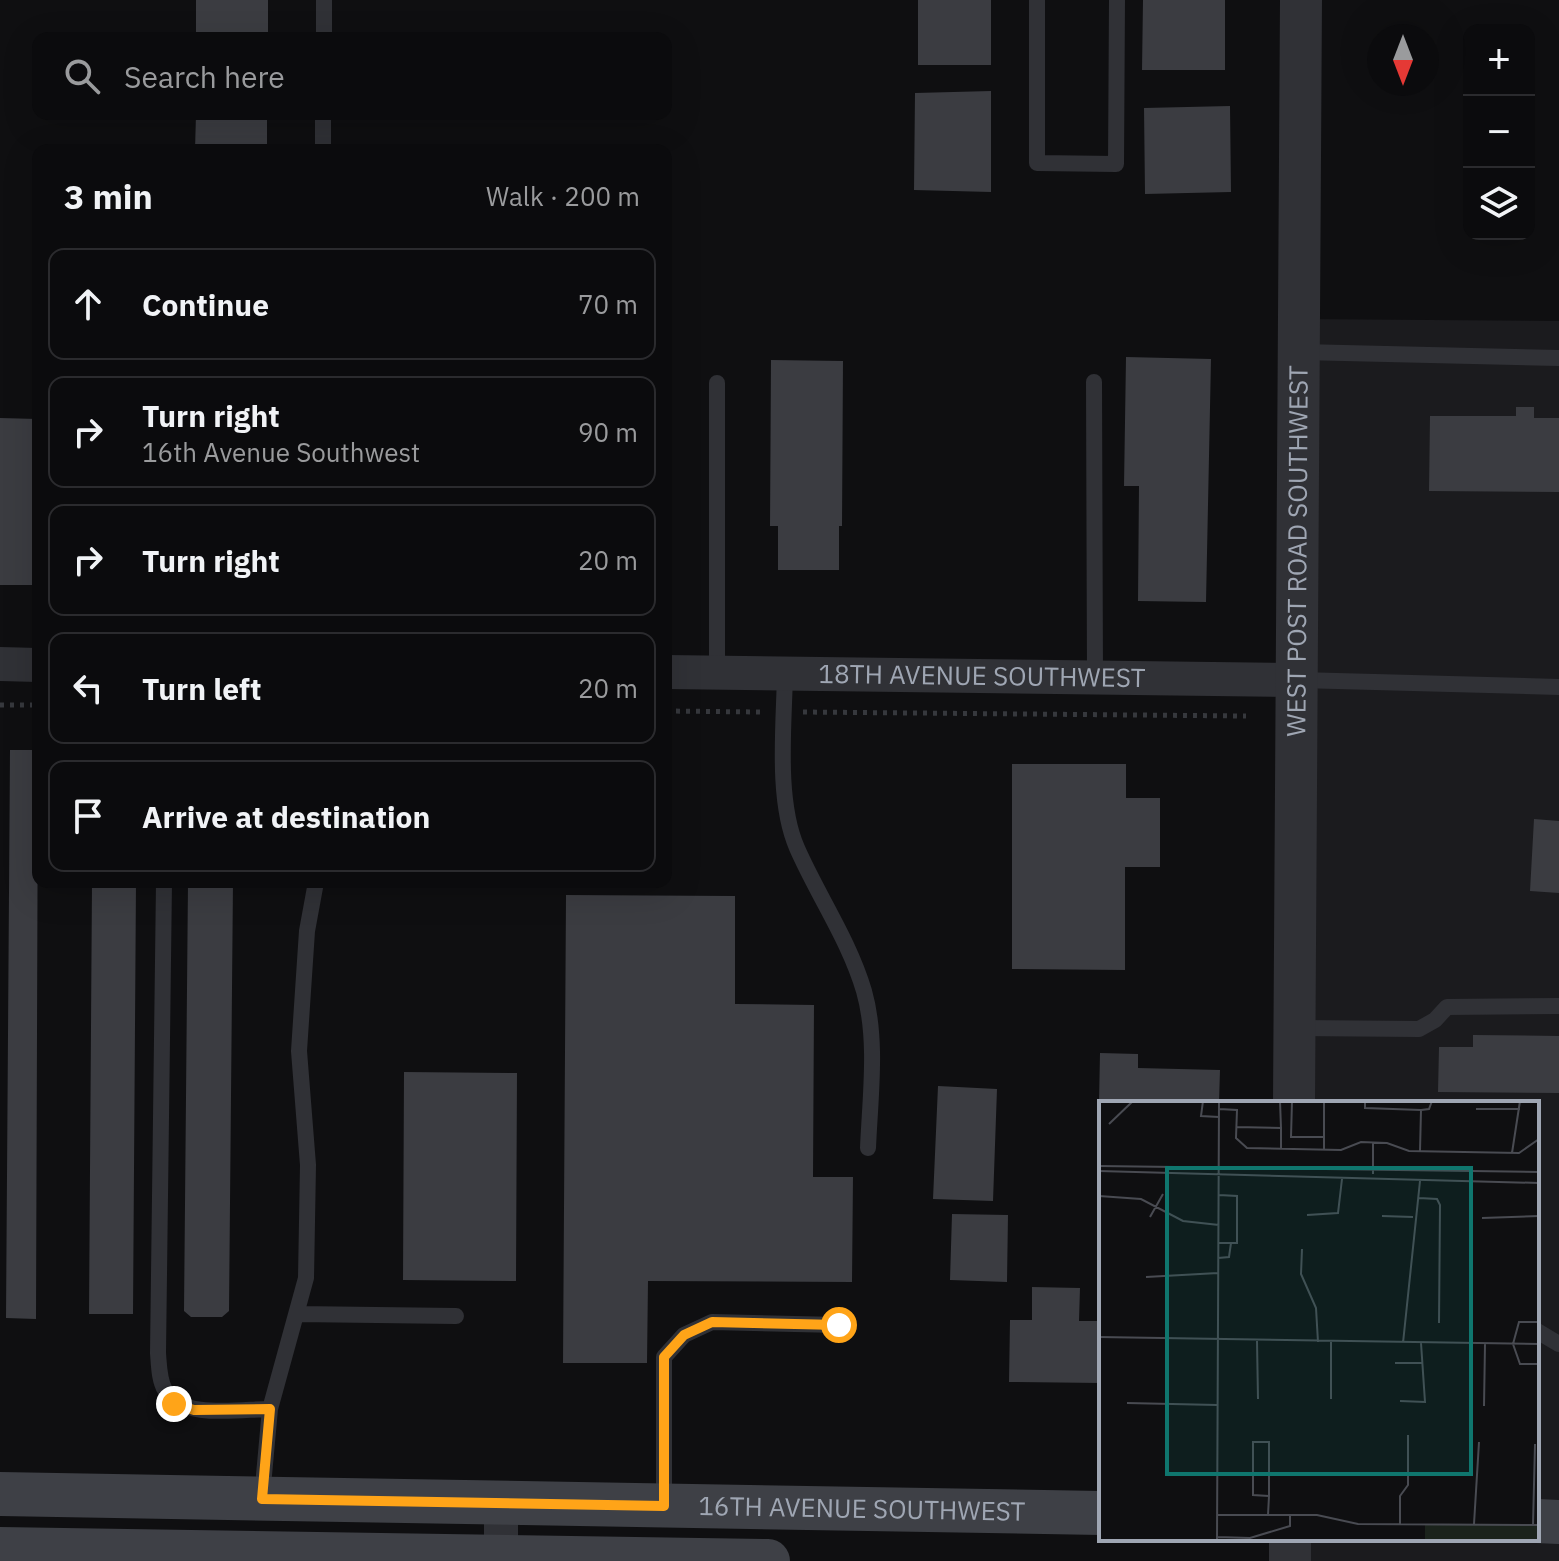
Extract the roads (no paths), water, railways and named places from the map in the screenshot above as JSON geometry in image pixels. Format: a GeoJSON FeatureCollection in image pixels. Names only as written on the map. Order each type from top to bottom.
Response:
{"type":"FeatureCollection","features":[{"type":"Feature","properties":{"kind":"main road","name":"16TH AVENUE SOUTHWEST"},"geometry":{"type":"LineString","coordinates":[[0,1494],[1099,1513]]}},
{"type":"Feature","properties":{"kind":"main road"},"geometry":{"type":"LineString","coordinates":[[1539,1521],[1559,1522]]}},
{"type":"Feature","properties":{"kind":"main road","name":"16TH AVENUE SOUTHWEST"},"geometry":{"type":"LineString","coordinates":[[0,1549],[768,1561]]}},
{"type":"Feature","properties":{"kind":"street","name":"WEST POST ROAD SOUTHWEST"},"geometry":{"type":"LineString","coordinates":[[1291,1101],[1295,1028],[1301,0]]}},
{"type":"Feature","properties":{"kind":"street"},"geometry":{"type":"LineString","coordinates":[[0,664],[32,665]]}},
{"type":"Feature","properties":{"kind":"street","name":"18TH AVENUE SOUTHWEST"},"geometry":{"type":"LineString","coordinates":[[672,672],[1297,680]]}},
{"type":"Feature","properties":{"kind":"street"},"geometry":{"type":"LineString","coordinates":[[501,1503],[501,1559]]}},
{"type":"Feature","properties":{"kind":"lane"},"geometry":{"type":"LineString","coordinates":[[324,0],[324,32]]}},
{"type":"Feature","properties":{"kind":"lane"},"geometry":{"type":"LineString","coordinates":[[1037,0],[1037,163],[1116,164],[1117,0]]}},
{"type":"Feature","properties":{"kind":"lane"},"geometry":{"type":"LineString","coordinates":[[323,120],[323,144]]}},
{"type":"Feature","properties":{"kind":"lane"},"geometry":{"type":"LineString","coordinates":[[1300,352],[1559,358]]}},
{"type":"Feature","properties":{"kind":"lane"},"geometry":{"type":"LineString","coordinates":[[1094,382],[1095,678]]}},
{"type":"Feature","properties":{"kind":"lane"},"geometry":{"type":"LineString","coordinates":[[717,383],[717,673]]}},
{"type":"Feature","properties":{"kind":"lane"},"geometry":{"type":"LineString","coordinates":[[785,674],[782,783],[795,845],[842,938],[864,990],[870,1022],[868,1148]]}},
{"type":"Feature","properties":{"kind":"lane"},"geometry":{"type":"LineString","coordinates":[[1297,680],[1559,687]]}},
{"type":"Feature","properties":{"kind":"lane"},"geometry":{"type":"LineString","coordinates":[[164,888],[160,1373],[163,1388],[174,1404],[194,1410],[270,1409]]}},
{"type":"Feature","properties":{"kind":"lane"},"geometry":{"type":"LineString","coordinates":[[262,1499],[270,1409],[306,1278],[308,1165],[299,1051],[307,931],[315,888]]}},
{"type":"Feature","properties":{"kind":"lane"},"geometry":{"type":"LineString","coordinates":[[1295,1028],[1419,1029],[1435,1020],[1447,1007],[1559,1006]]}},
{"type":"Feature","properties":{"kind":"lane"},"geometry":{"type":"LineString","coordinates":[[297,1314],[456,1316]]}},
{"type":"Feature","properties":{"kind":"lane"},"geometry":{"type":"LineString","coordinates":[[664,1506],[664,1357],[684,1335],[712,1322],[839,1325]]}},
{"type":"Feature","properties":{"kind":"lane"},"geometry":{"type":"LineString","coordinates":[[1539,1332],[1559,1344]]}}]}
